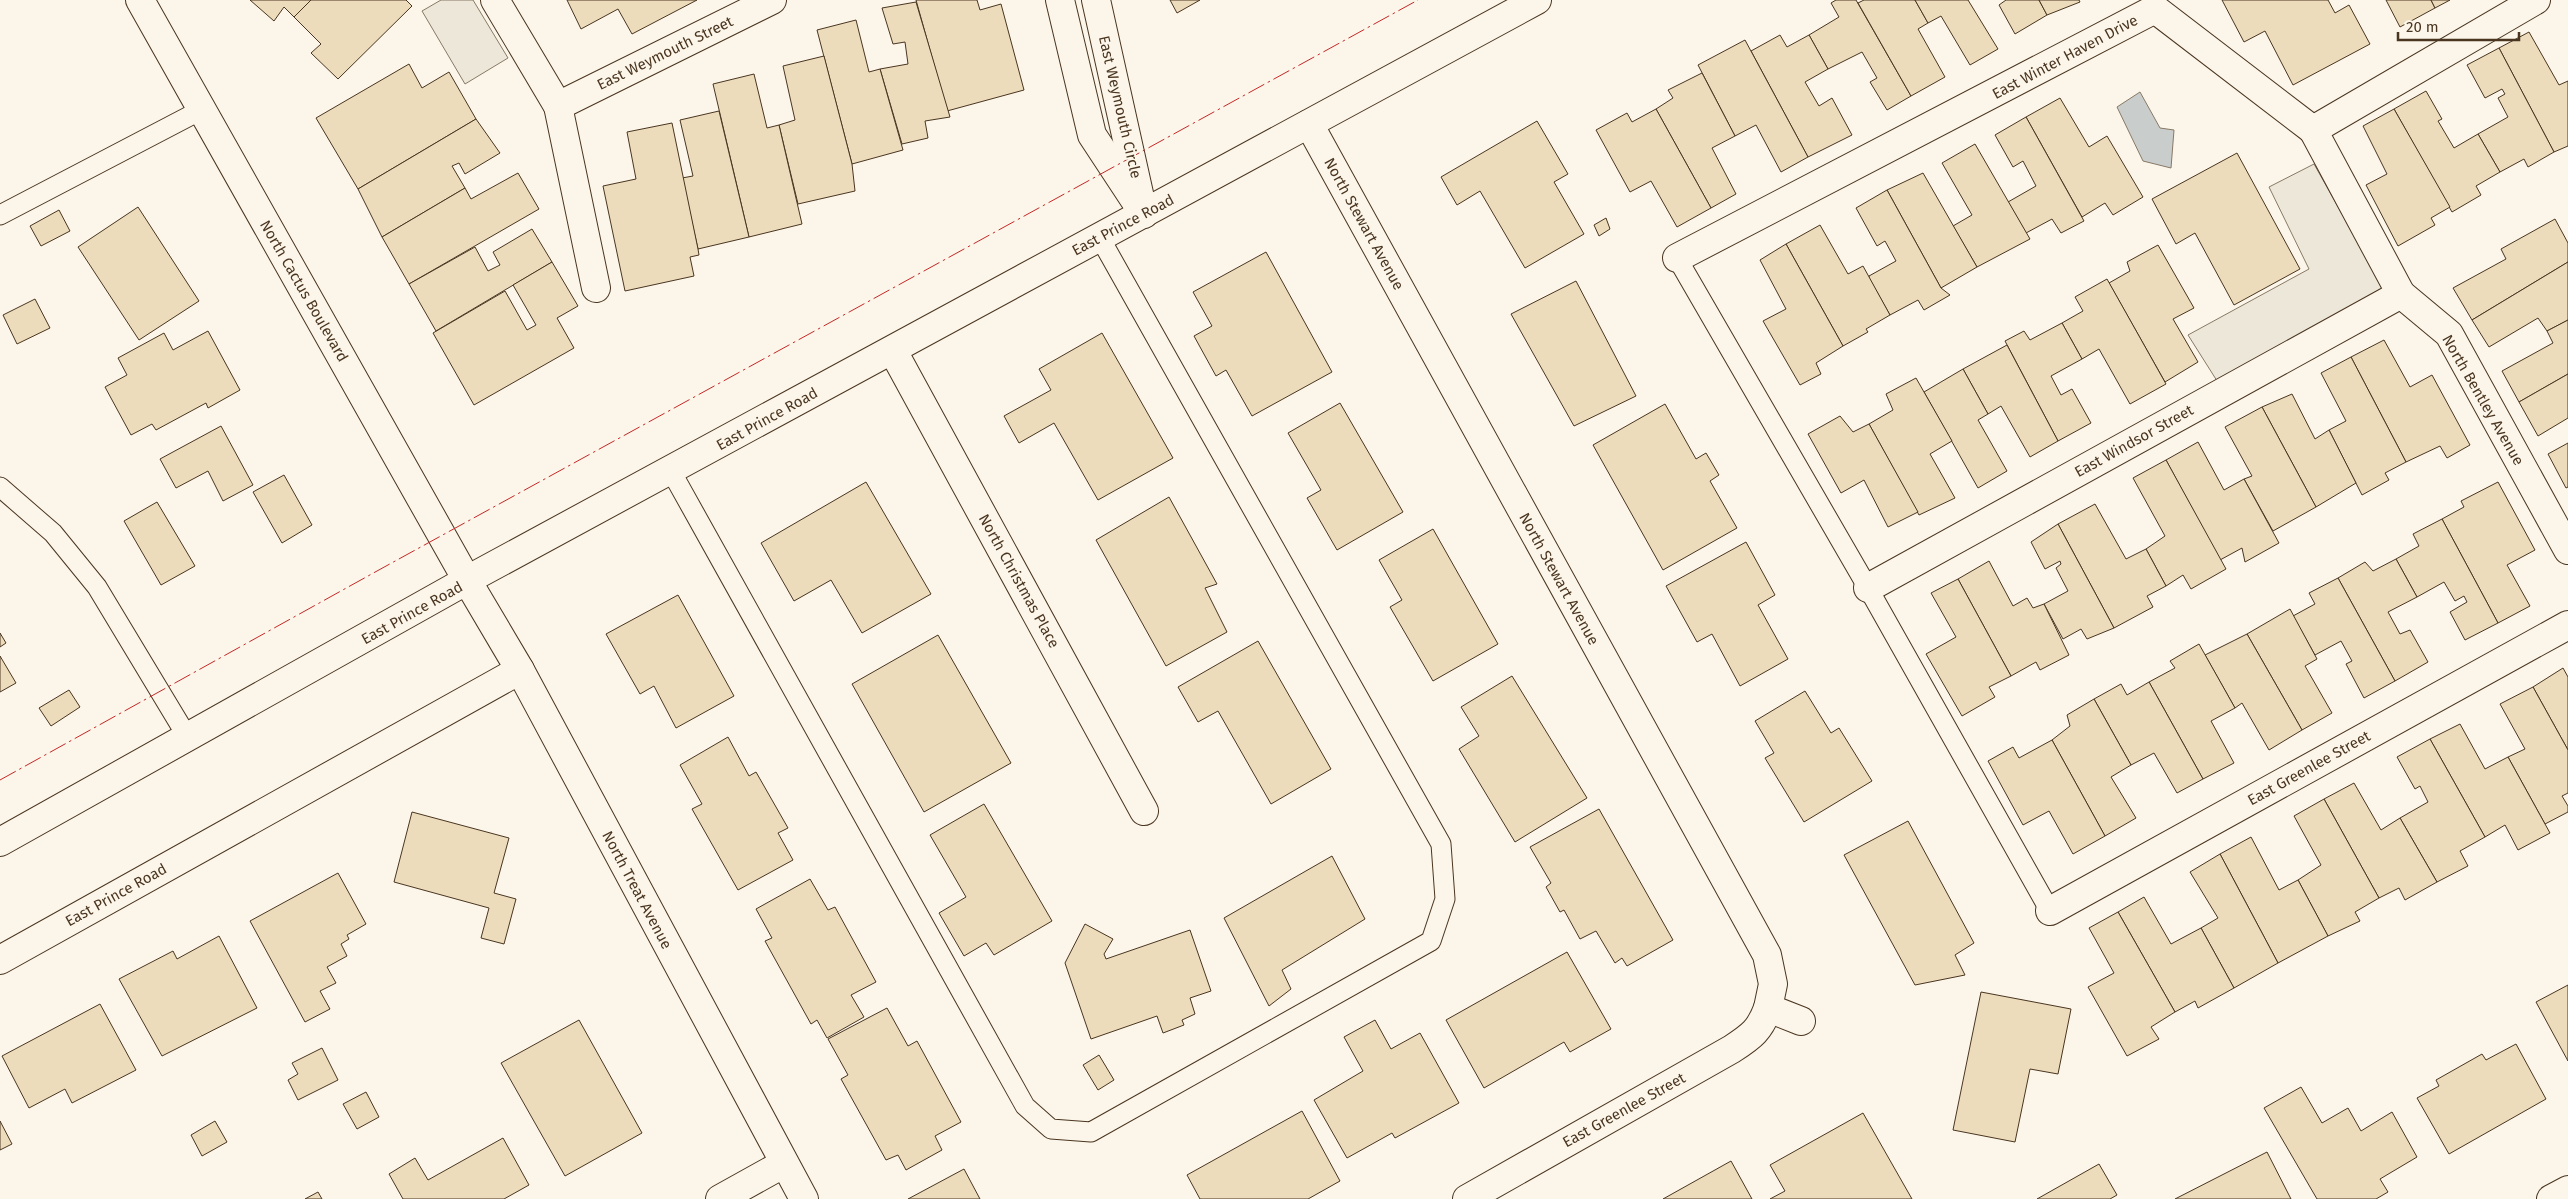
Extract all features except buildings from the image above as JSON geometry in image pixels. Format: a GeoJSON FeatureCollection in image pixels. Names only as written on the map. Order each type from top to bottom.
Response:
{"type":"FeatureCollection","features":[{"type":"Feature","properties":{"kind":"street","name":"North Cactus Boulevard"},"geometry":{"type":"LineString","coordinates":[[140,0],[468,582]]}},
{"type":"Feature","properties":{"kind":"street"},"geometry":{"type":"LineString","coordinates":[[495,0],[558,106],[596,288]]}},
{"type":"Feature","properties":{"kind":"street","name":"East Weymouth Street"},"geometry":{"type":"LineString","coordinates":[[558,106],[772,0]]}},
{"type":"Feature","properties":{"kind":"street"},"geometry":{"type":"LineString","coordinates":[[1060,0],[1092,135],[1144,214]]}},
{"type":"Feature","properties":{"kind":"street","name":"East Weymouth Circle"},"geometry":{"type":"LineString","coordinates":[[1096,0],[1144,214]]}},
{"type":"Feature","properties":{"kind":"street","name":"East Prince Road"},"geometry":{"type":"LineString","coordinates":[[0,842],[468,582],[1537,0]]}},
{"type":"Feature","properties":{"kind":"street"},"geometry":{"type":"LineString","coordinates":[[2313,130],[2536,0]]}},
{"type":"Feature","properties":{"kind":"street","name":"East Winter Haven Drive"},"geometry":{"type":"LineString","coordinates":[[1677,258],[2153,5],[2313,130]]}},
{"type":"Feature","properties":{"kind":"street","name":"North Stewart Avenue"},"geometry":{"type":"LineString","coordinates":[[1309,124],[1766,955],[1773,984],[1768,1008]]}},
{"type":"Feature","properties":{"kind":"street","name":"North Bentley Avenue"},"geometry":{"type":"LineString","coordinates":[[2313,130],[2401,294],[2449,334],[2568,550]]}},
{"type":"Feature","properties":{"kind":"street","name":"East Windsor Street"},"geometry":{"type":"LineString","coordinates":[[1868,588],[2401,294]]}},
{"type":"Feature","properties":{"kind":"street","name":"North Christmas Place"},"geometry":{"type":"LineString","coordinates":[[893,350],[1144,811]]}},
{"type":"Feature","properties":{"kind":"street","name":"North Treat Avenue"},"geometry":{"type":"LineString","coordinates":[[468,582],[520,670],[783,1164],[804,1199]]}},
{"type":"Feature","properties":{"kind":"street","name":"East Greenlee Street"},"geometry":{"type":"LineString","coordinates":[[2050,911],[2568,625]]}},
{"type":"Feature","properties":{"kind":"street","name":"East Prince Road"},"geometry":{"type":"LineString","coordinates":[[0,960],[520,670]]}},
{"type":"Feature","properties":{"kind":"street"},"geometry":{"type":"LineString","coordinates":[[1768,1008],[1801,1021]]}},
{"type":"Feature","properties":{"kind":"street","name":"East Greenlee Street"},"geometry":{"type":"LineString","coordinates":[[1467,1199],[1732,1049],[1749,1038],[1762,1026],[1768,1008]]}},
{"type":"Feature","properties":{"kind":"street"},"geometry":{"type":"LineString","coordinates":[[720,1199],[783,1164]]}},
{"type":"Feature","properties":{"kind":"street"},"geometry":{"type":"LineString","coordinates":[[2551,1199],[2568,1190]]}},
{"type":"Feature","properties":{"kind":"lane"},"geometry":{"type":"LineString","coordinates":[[0,215],[201,110]]}},
{"type":"Feature","properties":{"kind":"lane"},"geometry":{"type":"LineString","coordinates":[[672,471],[1025,1106],[1051,1129],[1090,1132],[1431,941],[1446,899],[1441,844],[1100,238]]}},
{"type":"Feature","properties":{"kind":"lane"},"geometry":{"type":"LineString","coordinates":[[1677,258],[1868,588],[2050,911]]}},
{"type":"Feature","properties":{"kind":"lane"},"geometry":{"type":"LineString","coordinates":[[0,488],[53,533],[97,587],[188,738]]}},
{"type":"Feature","properties":{"kind":"shaded area"},"geometry":{"type":"Polygon","coordinates":[[[441,0],[473,0],[508,58],[465,84],[422,11],[441,0]]]}},
{"type":"Feature","properties":{"kind":"shaded area"},"geometry":{"type":"Polygon","coordinates":[[[2140,92],[2160,128],[2174,130],[2171,168],[2143,161],[2117,107],[2140,92]]]}},
{"type":"Feature","properties":{"kind":"shaded area"},"geometry":{"type":"Polygon","coordinates":[[[2314,164],[2387,294],[2219,384],[2188,335],[2309,269],[2269,187],[2314,164]]]}},
{"type":"Feature","properties":{"kind":"power"},"geometry":{"type":"LineString","coordinates":[[0,780],[1418,0]]}}]}
